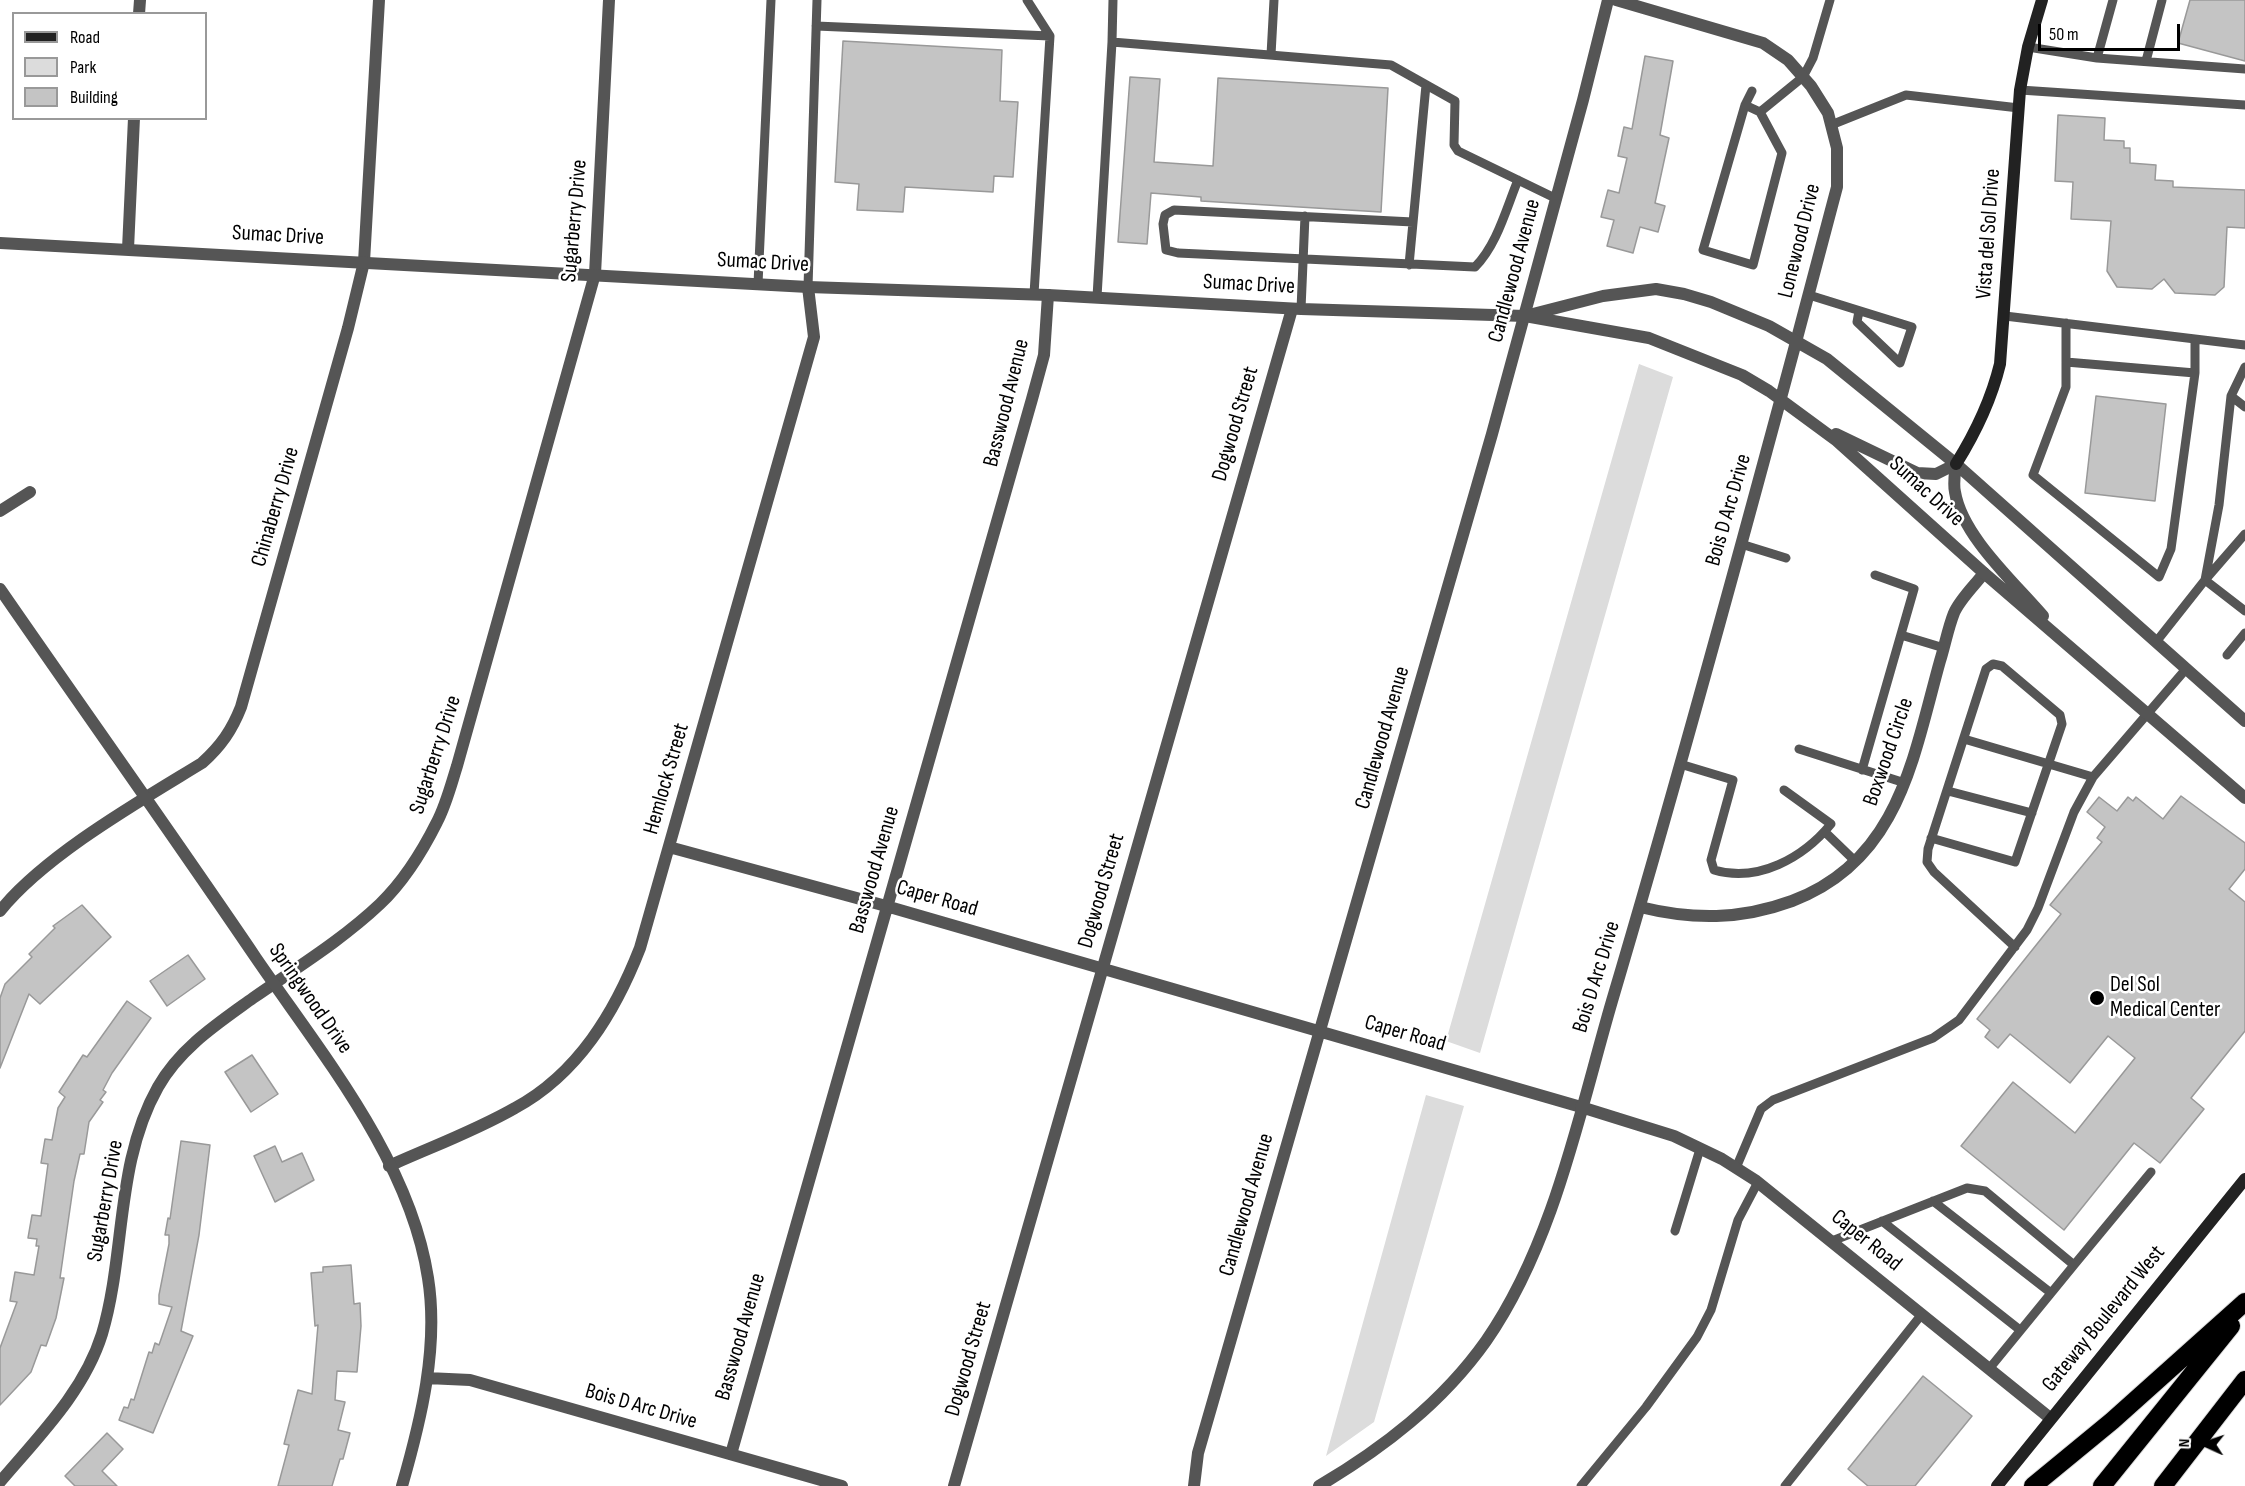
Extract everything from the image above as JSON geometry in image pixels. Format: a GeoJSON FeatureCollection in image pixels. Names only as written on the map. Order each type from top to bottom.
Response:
{"type":"FeatureCollection","features":[{"type":"Feature","properties":{"kind":"highway"},"geometry":{"type":"LineString","coordinates":[[2033,1486],[2112,1421],[2245,1302]]}},
{"type":"Feature","properties":{"kind":"highway"},"geometry":{"type":"LineString","coordinates":[[2102,1486],[2245,1308]]}},
{"type":"Feature","properties":{"kind":"highway"},"geometry":{"type":"LineString","coordinates":[[2163,1486],[2245,1380]]}},
{"type":"Feature","properties":{"kind":"main road","name":"Vista del Sol Drive"},"geometry":{"type":"LineString","coordinates":[[1956,464],[1980,423],[1993,391],[2000,364],[2020,90],[2028,47],[2042,0]]}},
{"type":"Feature","properties":{"kind":"main road","name":"Gateway Boulevard West"},"geometry":{"type":"LineString","coordinates":[[1997,1486],[2245,1179]]}},
{"type":"Feature","properties":{"kind":"street","name":"Chinaberry Drive"},"geometry":{"type":"LineString","coordinates":[[0,911],[48,867],[145,797],[202,763],[217,750],[232,730],[244,695],[348,328],[364,262],[379,0]]}},
{"type":"Feature","properties":{"kind":"street","name":"Sugarberry Drive"},"geometry":{"type":"LineString","coordinates":[[0,1482],[70,1398],[88,1370],[111,1298],[132,1155],[158,1088],[178,1058],[209,1030],[345,933],[382,903],[410,868],[438,821],[457,766],[595,274],[609,0]]}},
{"type":"Feature","properties":{"kind":"street","name":"Candlewood Avenue"},"geometry":{"type":"LineString","coordinates":[[1194,1486],[1198,1453],[1525,316],[1608,0]]}},
{"type":"Feature","properties":{"kind":"street","name":"Lonewood Drive"},"geometry":{"type":"LineString","coordinates":[[1616,0],[1763,43],[1788,60],[1828,112],[1837,148],[1837,187],[1781,400]]}},
{"type":"Feature","properties":{"kind":"street"},"geometry":{"type":"LineString","coordinates":[[128,249],[134,120]]}},
{"type":"Feature","properties":{"kind":"street","name":"Sumac Drive"},"geometry":{"type":"LineString","coordinates":[[0,243],[808,287],[1034,294],[1296,309],[1525,316],[1649,338],[1742,375],[1781,400],[1836,441],[1984,573],[2245,798]]}},
{"type":"Feature","properties":{"kind":"street","name":"Hemlock Street"},"geometry":{"type":"LineString","coordinates":[[389,1166],[516,1108],[545,1088],[576,1059],[603,1026],[625,987],[640,948],[814,337],[808,287]]}},
{"type":"Feature","properties":{"kind":"street","name":"Sumac Drive"},"geometry":{"type":"LineString","coordinates":[[1525,316],[1603,296],[1656,290],[1684,294],[1711,302],[1769,326],[1827,359],[1956,464],[2245,721]]}},
{"type":"Feature","properties":{"kind":"street","name":"Basswood Avenue"},"geometry":{"type":"LineString","coordinates":[[731,1454],[1044,355],[1048,295]]}},
{"type":"Feature","properties":{"kind":"street","name":"Dogwood Street"},"geometry":{"type":"LineString","coordinates":[[954,1486],[1102,968],[1296,309]]}},
{"type":"Feature","properties":{"kind":"street","name":"Bois D Arc Drive"},"geometry":{"type":"LineString","coordinates":[[1319,1486],[1394,1437],[1419,1416],[1486,1341],[1513,1296],[1533,1254],[1555,1196],[1640,907],[1781,400]]}},
{"type":"Feature","properties":{"kind":"street"},"geometry":{"type":"LineString","coordinates":[[1812,423],[1917,473],[1936,474],[1956,464]]}},
{"type":"Feature","properties":{"kind":"street"},"geometry":{"type":"LineString","coordinates":[[1956,464],[1954,490],[1962,515],[1980,543],[2069,647]]}},
{"type":"Feature","properties":{"kind":"street"},"geometry":{"type":"LineString","coordinates":[[0,511],[30,492]]}},
{"type":"Feature","properties":{"kind":"street","name":"Boxwood Circle"},"geometry":{"type":"LineString","coordinates":[[1640,907],[1671,915],[1704,918],[1736,916],[1767,910],[1803,897],[1834,878],[1855,861],[1887,824],[1905,783],[1954,612],[1984,573]]}},
{"type":"Feature","properties":{"kind":"street","name":"Springwood Drive"},"geometry":{"type":"LineString","coordinates":[[0,589],[356,1103],[389,1166],[420,1239],[428,1279],[430,1312],[427,1378],[418,1426],[402,1486]]}},
{"type":"Feature","properties":{"kind":"street","name":"Caper Road"},"geometry":{"type":"LineString","coordinates":[[669,847],[1102,968],[1674,1136],[1758,1182],[2050,1418]]}},
{"type":"Feature","properties":{"kind":"street","name":"Bois D Arc Drive"},"geometry":{"type":"LineString","coordinates":[[427,1378],[470,1380],[842,1486]]}},
{"type":"Feature","properties":{"kind":"lane"},"geometry":{"type":"LineString","coordinates":[[758,284],[771,0]]}},
{"type":"Feature","properties":{"kind":"lane"},"geometry":{"type":"LineString","coordinates":[[808,287],[818,0]]}},
{"type":"Feature","properties":{"kind":"lane"},"geometry":{"type":"LineString","coordinates":[[1027,0],[1050,36],[1034,294]]}},
{"type":"Feature","properties":{"kind":"lane"},"geometry":{"type":"LineString","coordinates":[[1097,297],[1113,0]]}},
{"type":"Feature","properties":{"kind":"lane"},"geometry":{"type":"LineString","coordinates":[[1271,55],[1274,0]]}},
{"type":"Feature","properties":{"kind":"lane"},"geometry":{"type":"LineString","coordinates":[[1760,112],[1803,77],[1813,58],[1830,0]]}},
{"type":"Feature","properties":{"kind":"lane"},"geometry":{"type":"LineString","coordinates":[[2097,58],[2113,0]]}},
{"type":"Feature","properties":{"kind":"lane"},"geometry":{"type":"LineString","coordinates":[[2146,61],[2162,0]]}},
{"type":"Feature","properties":{"kind":"lane"},"geometry":{"type":"LineString","coordinates":[[816,26],[1050,36]]}},
{"type":"Feature","properties":{"kind":"lane"},"geometry":{"type":"LineString","coordinates":[[1112,42],[1391,65],[1455,101],[1454,145],[1458,151],[1557,199]]}},
{"type":"Feature","properties":{"kind":"lane"},"geometry":{"type":"LineString","coordinates":[[2028,47],[2097,58],[2245,69]]}},
{"type":"Feature","properties":{"kind":"lane"},"geometry":{"type":"LineString","coordinates":[[1409,265],[1426,85]]}},
{"type":"Feature","properties":{"kind":"lane"},"geometry":{"type":"LineString","coordinates":[[2020,90],[2245,105]]}},
{"type":"Feature","properties":{"kind":"lane"},"geometry":{"type":"LineString","coordinates":[[1745,105],[1760,112],[1782,153],[1753,265],[1703,250],[1745,105],[1752,91]]}},
{"type":"Feature","properties":{"kind":"lane"},"geometry":{"type":"LineString","coordinates":[[1831,125],[1906,95],[2019,108]]}},
{"type":"Feature","properties":{"kind":"lane"},"geometry":{"type":"LineString","coordinates":[[1413,222],[1174,210],[1165,215],[1163,224],[1166,250],[1475,267],[1484,258],[1494,239],[1518,180]]}},
{"type":"Feature","properties":{"kind":"lane"},"geometry":{"type":"LineString","coordinates":[[1296,309],[1304,259],[1305,216]]}},
{"type":"Feature","properties":{"kind":"lane"},"geometry":{"type":"LineString","coordinates":[[1809,295],[1912,327],[1900,363],[1857,322],[1859,311]]}},
{"type":"Feature","properties":{"kind":"lane"},"geometry":{"type":"LineString","coordinates":[[2005,316],[2245,345]]}},
{"type":"Feature","properties":{"kind":"lane"},"geometry":{"type":"LineString","coordinates":[[2066,323],[2066,387],[2033,475],[2159,577],[2171,549],[2194,373],[2195,339]]}},
{"type":"Feature","properties":{"kind":"lane"},"geometry":{"type":"LineString","coordinates":[[2066,363],[2194,373]]}},
{"type":"Feature","properties":{"kind":"lane"},"geometry":{"type":"LineString","coordinates":[[2205,579],[2218,505],[2231,396],[2245,368]]}},
{"type":"Feature","properties":{"kind":"lane"},"geometry":{"type":"LineString","coordinates":[[2231,396],[2245,407]]}},
{"type":"Feature","properties":{"kind":"lane"},"geometry":{"type":"LineString","coordinates":[[2156,642],[2205,579],[2245,534]]}},
{"type":"Feature","properties":{"kind":"lane"},"geometry":{"type":"LineString","coordinates":[[1741,544],[1786,558]]}},
{"type":"Feature","properties":{"kind":"lane"},"geometry":{"type":"LineString","coordinates":[[1862,771],[1914,589],[1875,575]]}},
{"type":"Feature","properties":{"kind":"lane"},"geometry":{"type":"LineString","coordinates":[[2205,579],[2245,611]]}},
{"type":"Feature","properties":{"kind":"lane"},"geometry":{"type":"LineString","coordinates":[[2227,656],[2245,633]]}},
{"type":"Feature","properties":{"kind":"lane"},"geometry":{"type":"LineString","coordinates":[[1901,635],[1944,648]]}},
{"type":"Feature","properties":{"kind":"lane"},"geometry":{"type":"LineString","coordinates":[[1931,838],[2015,862],[2062,724],[2060,715],[2002,666],[1993,664],[1986,669],[1931,838],[1927,862],[1934,872],[2015,947]]}},
{"type":"Feature","properties":{"kind":"lane"},"geometry":{"type":"LineString","coordinates":[[1736,1168],[1761,1109],[1773,1100],[1946,1032],[1959,1020],[2015,947],[2038,908],[2074,812],[2093,777],[2186,669]]}},
{"type":"Feature","properties":{"kind":"lane"},"geometry":{"type":"LineString","coordinates":[[1964,739],[2093,777]]}},
{"type":"Feature","properties":{"kind":"lane"},"geometry":{"type":"LineString","coordinates":[[1800,749],[1862,771],[1905,783]]}},
{"type":"Feature","properties":{"kind":"lane"},"geometry":{"type":"LineString","coordinates":[[1680,764],[1733,780],[1711,860],[1714,870],[1727,874],[1767,870],[1816,841],[1831,824],[1784,790]]}},
{"type":"Feature","properties":{"kind":"lane"},"geometry":{"type":"LineString","coordinates":[[1948,791],[2031,813]]}},
{"type":"Feature","properties":{"kind":"lane"},"geometry":{"type":"LineString","coordinates":[[1825,832],[1855,861]]}},
{"type":"Feature","properties":{"kind":"lane"},"geometry":{"type":"LineString","coordinates":[[1675,1231],[1700,1149]]}},
{"type":"Feature","properties":{"kind":"lane"},"geometry":{"type":"LineString","coordinates":[[1989,1369],[2151,1172]]}},
{"type":"Feature","properties":{"kind":"lane"},"geometry":{"type":"LineString","coordinates":[[1581,1486],[1646,1407],[1697,1337],[1711,1310],[1738,1220],[1758,1182]]}},
{"type":"Feature","properties":{"kind":"lane"},"geometry":{"type":"LineString","coordinates":[[1833,1241],[1967,1188],[1985,1191],[2074,1265]]}},
{"type":"Feature","properties":{"kind":"lane"},"geometry":{"type":"LineString","coordinates":[[1934,1201],[2051,1293]]}},
{"type":"Feature","properties":{"kind":"lane"},"geometry":{"type":"LineString","coordinates":[[1882,1221],[2020,1330]]}},
{"type":"Feature","properties":{"kind":"lane"},"geometry":{"type":"LineString","coordinates":[[1785,1486],[1922,1314]]}},
{"type":"Feature","properties":{"kind":"green space"},"geometry":{"type":"Polygon","coordinates":[[[1639,364],[1673,377],[1480,1053],[1446,1041],[1639,364]]]}},
{"type":"Feature","properties":{"kind":"green space"},"geometry":{"type":"Polygon","coordinates":[[[1426,1095],[1464,1106],[1374,1422],[1326,1456],[1426,1095]]]}},
{"type":"Feature","properties":{"kind":"building"},"geometry":{"type":"Polygon","coordinates":[[[2190,0],[2245,0],[2245,61],[2178,43],[2190,0]]]}},
{"type":"Feature","properties":{"kind":"building"},"geometry":{"type":"Polygon","coordinates":[[[843,41],[1002,50],[1000,101],[1018,102],[1013,177],[994,176],[993,192],[905,187],[903,212],[857,210],[859,184],[835,182],[843,41]]]}},
{"type":"Feature","properties":{"kind":"building"},"geometry":{"type":"Polygon","coordinates":[[[1645,56],[1673,61],[1660,135],[1669,138],[1655,203],[1665,206],[1658,232],[1640,227],[1633,253],[1607,246],[1614,220],[1601,217],[1608,190],[1619,193],[1627,158],[1618,156],[1624,127],[1632,129],[1645,56]]]}},
{"type":"Feature","properties":{"kind":"building"},"geometry":{"type":"Polygon","coordinates":[[[1130,77],[1160,79],[1154,162],[1213,166],[1218,78],[1388,88],[1381,212],[1201,201],[1201,197],[1151,193],[1147,244],[1118,242],[1130,77]]]}},
{"type":"Feature","properties":{"kind":"building"},"geometry":{"type":"Polygon","coordinates":[[[2058,115],[2105,118],[2104,140],[2124,141],[2124,148],[2130,148],[2130,163],[2156,165],[2155,180],[2173,181],[2173,187],[2245,190],[2245,228],[2227,227],[2224,287],[2215,295],[2175,293],[2164,279],[2152,289],[2117,287],[2107,271],[2111,221],[2071,219],[2073,182],[2055,181],[2058,115]]]}},
{"type":"Feature","properties":{"kind":"building"},"geometry":{"type":"Polygon","coordinates":[[[2096,396],[2166,404],[2155,501],[2085,493],[2096,396]]]}},
{"type":"Feature","properties":{"kind":"building"},"geometry":{"type":"Polygon","coordinates":[[[2181,796],[2245,843],[2245,869],[2229,889],[2245,902],[2245,1031],[2191,1098],[2204,1109],[2160,1163],[2134,1143],[2064,1230],[1961,1146],[2013,1082],[2075,1133],[2135,1058],[2108,1036],[2070,1083],[2010,1034],[1998,1048],[1985,1037],[1990,1030],[1977,1019],[2061,914],[2050,905],[2102,842],[2097,838],[2105,827],[2087,812],[2099,797],[2117,811],[2128,797],[2133,801],[2136,797],[2163,819],[2181,796]]]}},
{"type":"Feature","properties":{"kind":"building"},"geometry":{"type":"Polygon","coordinates":[[[82,905],[111,937],[40,1004],[29,994],[0,1068],[0,998],[5,984],[32,957],[29,954],[55,928],[53,926],[82,905]]]}},
{"type":"Feature","properties":{"kind":"building"},"geometry":{"type":"Polygon","coordinates":[[[188,955],[205,979],[167,1006],[150,981],[188,955]]]}},
{"type":"Feature","properties":{"kind":"building"},"geometry":{"type":"Polygon","coordinates":[[[127,1001],[151,1018],[112,1073],[103,1090],[106,1092],[100,1100],[103,1102],[89,1122],[84,1154],[80,1154],[74,1181],[60,1278],[64,1278],[56,1318],[46,1346],[41,1345],[31,1372],[0,1405],[0,1348],[17,1302],[10,1301],[15,1272],[34,1275],[39,1246],[36,1246],[37,1239],[28,1238],[32,1215],[41,1216],[48,1164],[41,1163],[45,1139],[52,1140],[58,1108],[65,1097],[59,1092],[83,1055],[87,1057],[127,1001]]]}},
{"type":"Feature","properties":{"kind":"building"},"geometry":{"type":"Polygon","coordinates":[[[252,1055],[278,1094],[251,1112],[225,1072],[252,1055]]]}},
{"type":"Feature","properties":{"kind":"building"},"geometry":{"type":"Polygon","coordinates":[[[181,1141],[210,1145],[199,1235],[181,1331],[193,1336],[153,1433],[119,1420],[124,1407],[128,1408],[131,1399],[134,1400],[149,1352],[152,1353],[155,1343],[159,1345],[172,1307],[159,1304],[159,1295],[169,1244],[169,1235],[165,1235],[168,1218],[170,1219],[181,1141]]]}},
{"type":"Feature","properties":{"kind":"building"},"geometry":{"type":"Polygon","coordinates":[[[275,1146],[282,1162],[302,1153],[314,1180],[275,1202],[254,1156],[275,1146]]]}},
{"type":"Feature","properties":{"kind":"building"},"geometry":{"type":"Polygon","coordinates":[[[351,1265],[354,1304],[360,1303],[361,1326],[357,1372],[337,1371],[335,1400],[345,1402],[338,1430],[350,1433],[343,1459],[340,1459],[332,1486],[278,1486],[289,1445],[284,1444],[298,1390],[312,1394],[318,1325],[315,1326],[311,1273],[323,1272],[323,1267],[351,1265]]]}},
{"type":"Feature","properties":{"kind":"building"},"geometry":{"type":"Polygon","coordinates":[[[1923,1376],[1972,1416],[1915,1486],[1868,1486],[1848,1469],[1923,1376]]]}},
{"type":"Feature","properties":{"kind":"building"},"geometry":{"type":"Polygon","coordinates":[[[107,1433],[123,1449],[102,1471],[117,1486],[75,1486],[65,1476],[107,1433]]]}},
{"type":"Feature","properties":{"kind":"place","name":"Del Sol Medical Center"},"geometry":{"type":"Point","coordinates":[2097,998]}}]}
